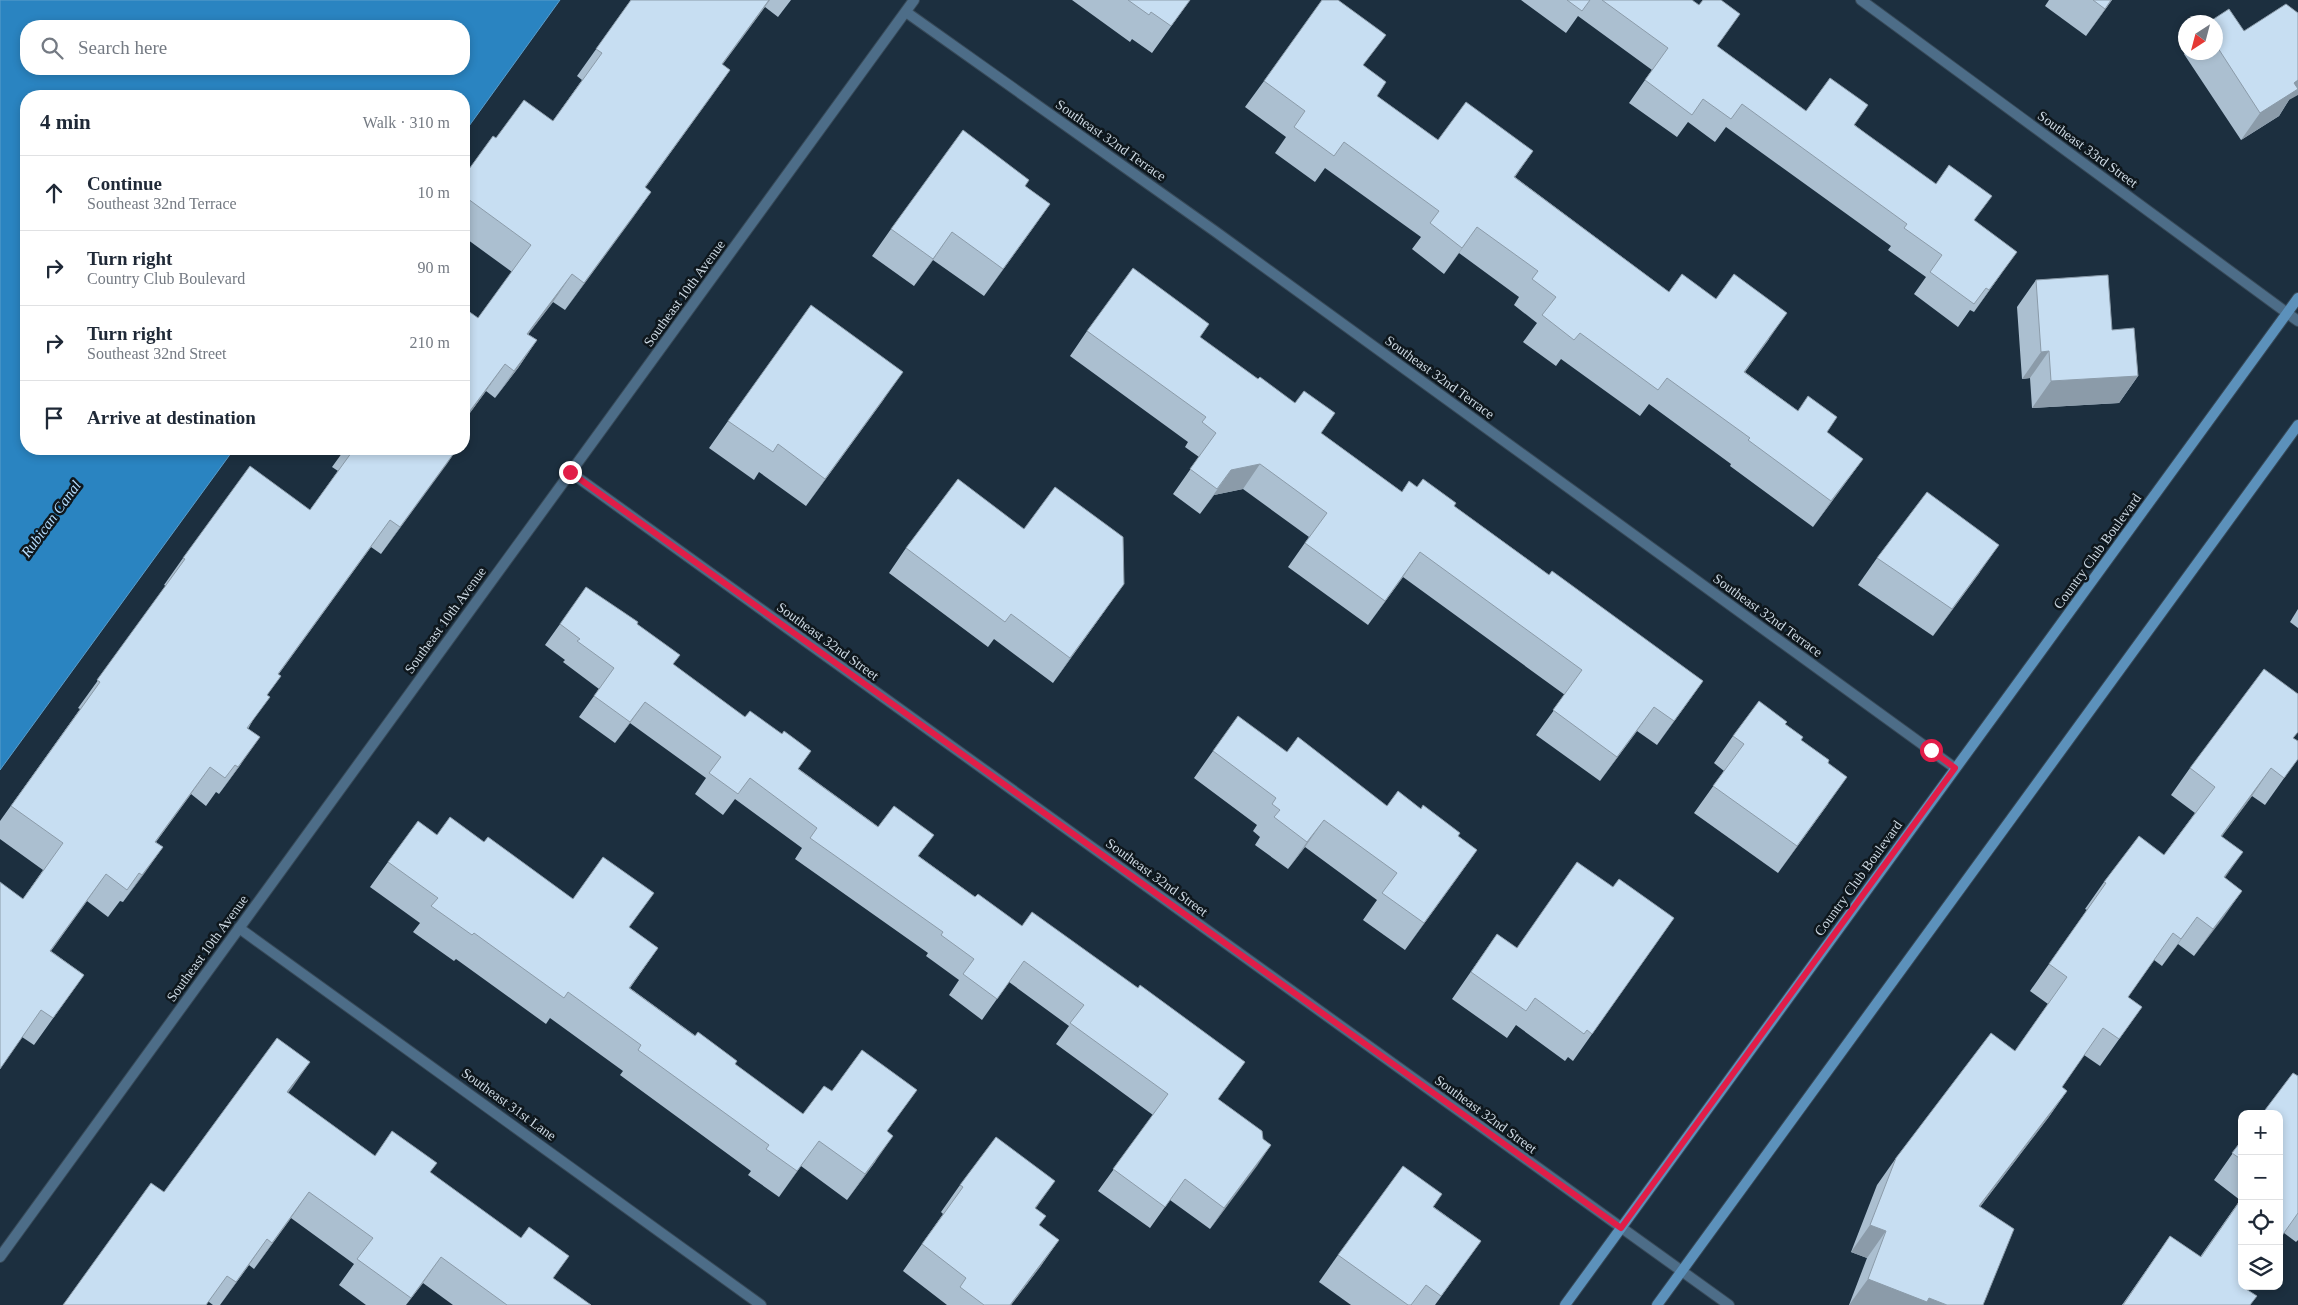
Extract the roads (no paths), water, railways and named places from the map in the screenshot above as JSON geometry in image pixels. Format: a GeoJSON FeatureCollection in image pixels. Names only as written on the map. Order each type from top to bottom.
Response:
{"type":"FeatureCollection","features":[{"type":"Feature","properties":{"kind":"main road","name":"Country Club Boulevard"},"geometry":{"type":"LineString","coordinates":[[1565,1305],[2298,298]]}},
{"type":"Feature","properties":{"kind":"main road"},"geometry":{"type":"LineString","coordinates":[[1657,1305],[2298,425]]}},
{"type":"Feature","properties":{"kind":"street","name":"Southeast 10th Avenue"},"geometry":{"type":"LineString","coordinates":[[0,1257],[914,0]]}},
{"type":"Feature","properties":{"kind":"street","name":"Southeast 33rd Street"},"geometry":{"type":"LineString","coordinates":[[1861,0],[2298,320]]}},
{"type":"Feature","properties":{"kind":"street","name":"Southeast 32nd Terrace"},"geometry":{"type":"LineString","coordinates":[[906,12],[1216,232],[1955,768]]}},
{"type":"Feature","properties":{"kind":"street","name":"Southeast 32nd Street"},"geometry":{"type":"LineString","coordinates":[[570,472],[1729,1305]]}},
{"type":"Feature","properties":{"kind":"street","name":"Southeast 31st Lane"},"geometry":{"type":"LineString","coordinates":[[239,928],[761,1305]]}},
{"type":"Feature","properties":{"kind":"water","name":"Rubican Canal"},"geometry":{"type":"Polygon","coordinates":[[[0,0],[560,0],[470,125],[470,90],[20,90],[20,455],[230,455],[0,770],[0,0]]]}}]}
